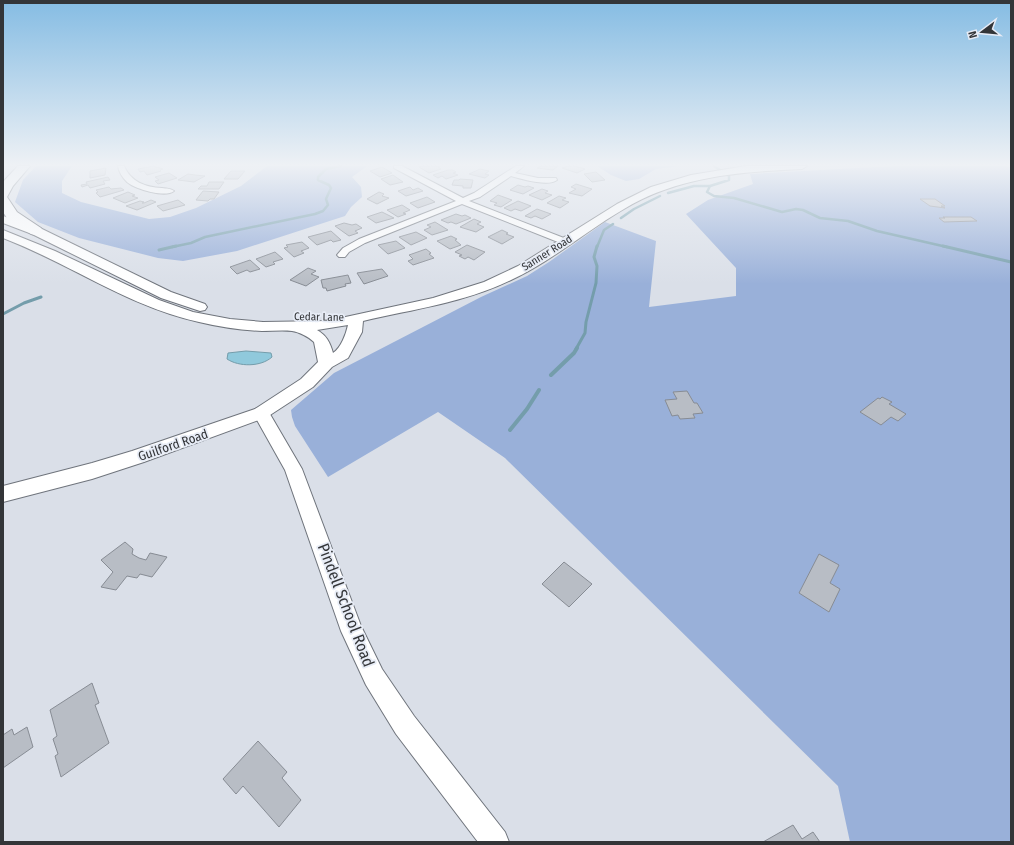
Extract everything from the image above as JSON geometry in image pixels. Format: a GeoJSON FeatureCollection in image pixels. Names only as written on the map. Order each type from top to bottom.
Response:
{"type":"FeatureCollection","features":[{"type":"Feature","properties":{"kind":"highway"},"geometry":{"type":"LineString","coordinates":[[6,205],[12,216],[36,231]]}},
{"type":"Feature","properties":{"kind":"main road","name":"Sanner Road"},"geometry":{"type":"LineString","coordinates":[[356,318],[423,305],[474,290],[522,269],[623,205]]}},
{"type":"Feature","properties":{"kind":"main road","name":"Cedar Lane"},"geometry":{"type":"LineString","coordinates":[[3,219],[36,231],[166,295],[194,305],[212,310],[267,316],[333,315],[356,318]]}},
{"type":"Feature","properties":{"kind":"main road","name":"Cedar Lane"},"geometry":{"type":"LineString","coordinates":[[3,234],[170,310],[200,319],[229,323],[293,327],[329,325],[356,318]]}},
{"type":"Feature","properties":{"kind":"main road","name":"Guilford Road"},"geometry":{"type":"LineString","coordinates":[[3,494],[130,459],[261,413],[307,383],[326,358],[342,354],[354,332],[356,318]]}},
{"type":"Feature","properties":{"kind":"main road"},"geometry":{"type":"LineString","coordinates":[[293,327],[316,335],[322,340],[326,358]]}},
{"type":"Feature","properties":{"kind":"street"},"geometry":{"type":"LineString","coordinates":[[342,255],[346,250],[362,241],[451,205]]}},
{"type":"Feature","properties":{"kind":"street"},"geometry":{"type":"LineString","coordinates":[[473,205],[566,242]]}},
{"type":"Feature","properties":{"kind":"street","name":"Pindell School Road"},"geometry":{"type":"LineString","coordinates":[[261,413],[293,469],[302,488],[352,631],[374,677],[405,725],[495,842]]}},
{"type":"Feature","properties":{"kind":"shaded area"},"geometry":{"type":"Polygon","coordinates":[[[19,205],[95,205],[149,219],[170,217],[201,205],[353,205],[345,216],[237,251],[183,261],[158,258],[79,238],[38,222],[19,205]]]}},
{"type":"Feature","properties":{"kind":"shaded area"},"geometry":{"type":"Polygon","coordinates":[[[699,205],[1011,205],[1011,842],[850,842],[838,786],[505,458],[438,412],[328,477],[295,426],[291,410],[334,373],[481,297],[527,276],[605,222],[656,241],[649,307],[736,296],[736,268],[686,214],[699,205]]]}},
{"type":"Feature","properties":{"kind":"shaded area"},"geometry":{"type":"Polygon","coordinates":[[[246,351],[271,353],[272,357],[262,363],[250,365],[232,362],[227,359],[228,353],[246,351]]]}},
{"type":"Feature","properties":{"kind":"building"},"geometry":{"type":"Polygon","coordinates":[[[128,205],[148,205],[137,210],[126,206],[128,205]]]}},
{"type":"Feature","properties":{"kind":"building"},"geometry":{"type":"Polygon","coordinates":[[[159,205],[183,205],[163,211],[157,206],[159,205]]]}},
{"type":"Feature","properties":{"kind":"building"},"geometry":{"type":"Polygon","coordinates":[[[403,205],[410,210],[403,213],[406,214],[398,217],[387,210],[403,205]]]}},
{"type":"Feature","properties":{"kind":"building"},"geometry":{"type":"Polygon","coordinates":[[[414,205],[425,205],[418,208],[414,205]]]}},
{"type":"Feature","properties":{"kind":"building"},"geometry":{"type":"Polygon","coordinates":[[[509,205],[531,206],[521,211],[515,209],[511,211],[504,208],[509,205]]]}},
{"type":"Feature","properties":{"kind":"building"},"geometry":{"type":"Polygon","coordinates":[[[553,205],[564,205],[560,208],[553,205]]]}},
{"type":"Feature","properties":{"kind":"building"},"geometry":{"type":"Polygon","coordinates":[[[944,205],[941,206],[945,208],[930,206],[944,205]]]}},
{"type":"Feature","properties":{"kind":"building"},"geometry":{"type":"Polygon","coordinates":[[[537,209],[551,214],[542,219],[535,216],[531,218],[525,216],[537,209]]]}},
{"type":"Feature","properties":{"kind":"building"},"geometry":{"type":"Polygon","coordinates":[[[382,212],[394,218],[376,223],[367,217],[382,212]]]}},
{"type":"Feature","properties":{"kind":"building"},"geometry":{"type":"Polygon","coordinates":[[[456,214],[462,216],[465,215],[471,218],[456,224],[441,220],[456,214]]]}},
{"type":"Feature","properties":{"kind":"building"},"geometry":{"type":"Polygon","coordinates":[[[943,217],[971,217],[977,221],[944,222],[939,218],[945,218],[943,217]]]}},
{"type":"Feature","properties":{"kind":"building"},"geometry":{"type":"Polygon","coordinates":[[[474,219],[481,222],[477,224],[484,227],[476,232],[460,227],[474,219]]]}},
{"type":"Feature","properties":{"kind":"building"},"geometry":{"type":"Polygon","coordinates":[[[435,222],[448,230],[432,235],[424,230],[431,227],[427,225],[435,222]]]}},
{"type":"Feature","properties":{"kind":"building"},"geometry":{"type":"Polygon","coordinates":[[[344,223],[352,225],[356,224],[362,228],[355,231],[358,233],[349,236],[335,226],[344,223]]]}},
{"type":"Feature","properties":{"kind":"building"},"geometry":{"type":"Polygon","coordinates":[[[502,230],[508,233],[506,234],[514,237],[502,244],[488,237],[502,230]]]}},
{"type":"Feature","properties":{"kind":"building"},"geometry":{"type":"Polygon","coordinates":[[[331,231],[341,240],[333,242],[331,240],[317,245],[308,237],[331,231]]]}},
{"type":"Feature","properties":{"kind":"building"},"geometry":{"type":"Polygon","coordinates":[[[416,232],[427,238],[411,245],[399,237],[416,232]]]}},
{"type":"Feature","properties":{"kind":"building"},"geometry":{"type":"Polygon","coordinates":[[[451,236],[457,239],[455,240],[461,245],[450,249],[437,241],[451,236]]]}},
{"type":"Feature","properties":{"kind":"building"},"geometry":{"type":"Polygon","coordinates":[[[396,241],[405,248],[388,254],[378,245],[396,241]]]}},
{"type":"Feature","properties":{"kind":"building"},"geometry":{"type":"Polygon","coordinates":[[[302,242],[309,248],[301,251],[304,253],[294,257],[284,248],[288,247],[286,245],[302,242]]]}},
{"type":"Feature","properties":{"kind":"building"},"geometry":{"type":"Polygon","coordinates":[[[467,245],[485,252],[474,260],[468,257],[465,259],[459,256],[462,255],[455,252],[467,245]]]}},
{"type":"Feature","properties":{"kind":"building"},"geometry":{"type":"Polygon","coordinates":[[[426,249],[434,258],[413,265],[408,261],[413,259],[409,255],[426,249]]]}},
{"type":"Feature","properties":{"kind":"building"},"geometry":{"type":"Polygon","coordinates":[[[275,252],[283,259],[273,262],[275,264],[266,267],[256,259],[275,252]]]}},
{"type":"Feature","properties":{"kind":"building"},"geometry":{"type":"Polygon","coordinates":[[[250,260],[260,269],[250,272],[247,270],[237,274],[230,267],[250,260]]]}},
{"type":"Feature","properties":{"kind":"building"},"geometry":{"type":"Polygon","coordinates":[[[308,268],[316,271],[311,274],[319,277],[306,286],[290,280],[308,268]]]}},
{"type":"Feature","properties":{"kind":"building"},"geometry":{"type":"Polygon","coordinates":[[[382,269],[388,276],[364,284],[357,273],[382,269]]]}},
{"type":"Feature","properties":{"kind":"building"},"geometry":{"type":"Polygon","coordinates":[[[348,275],[351,283],[345,284],[346,286],[327,291],[326,288],[323,288],[321,280],[348,275]]]}},
{"type":"Feature","properties":{"kind":"building"},"geometry":{"type":"Polygon","coordinates":[[[687,391],[694,403],[697,403],[703,413],[693,414],[695,418],[680,419],[678,415],[672,416],[665,400],[677,399],[673,392],[687,391]]]}},
{"type":"Feature","properties":{"kind":"building"},"geometry":{"type":"Polygon","coordinates":[[[882,397],[892,402],[889,404],[906,414],[898,421],[891,417],[881,425],[860,412],[878,398],[880,399],[882,397]]]}},
{"type":"Feature","properties":{"kind":"building"},"geometry":{"type":"Polygon","coordinates":[[[125,542],[133,549],[132,554],[139,558],[146,560],[150,553],[167,557],[152,577],[140,574],[137,578],[127,576],[116,590],[101,587],[113,572],[101,560],[125,542]]]}},
{"type":"Feature","properties":{"kind":"building"},"geometry":{"type":"Polygon","coordinates":[[[819,554],[839,565],[830,583],[840,589],[829,612],[799,593],[819,554]]]}},
{"type":"Feature","properties":{"kind":"building"},"geometry":{"type":"Polygon","coordinates":[[[564,562],[592,584],[569,607],[542,584],[564,562]]]}},
{"type":"Feature","properties":{"kind":"building"},"geometry":{"type":"Polygon","coordinates":[[[92,683],[99,703],[95,705],[109,743],[61,777],[55,756],[58,754],[53,739],[57,736],[50,710],[92,683]]]}},
{"type":"Feature","properties":{"kind":"building"},"geometry":{"type":"Polygon","coordinates":[[[27,727],[33,747],[3,768],[3,735],[12,729],[14,735],[27,727]]]}},
{"type":"Feature","properties":{"kind":"building"},"geometry":{"type":"Polygon","coordinates":[[[258,741],[287,772],[282,778],[301,800],[279,827],[243,786],[236,794],[223,779],[258,741]]]}},
{"type":"Feature","properties":{"kind":"building"},"geometry":{"type":"Polygon","coordinates":[[[793,825],[802,839],[813,832],[820,842],[763,842],[793,825]]]}},
{"type":"Feature","properties":{"kind":"waterway"},"geometry":{"type":"LineString","coordinates":[[172,247],[191,243],[205,237],[315,214],[323,211],[328,205]]}},
{"type":"Feature","properties":{"kind":"waterway"},"geometry":{"type":"LineString","coordinates":[[621,218],[641,205]]}},
{"type":"Feature","properties":{"kind":"waterway"},"geometry":{"type":"LineString","coordinates":[[759,205],[782,212],[796,209],[803,210],[820,218],[848,221],[877,231],[947,247]]}},
{"type":"Feature","properties":{"kind":"waterway"},"geometry":{"type":"LineString","coordinates":[[597,247],[604,230],[613,224]]}},
{"type":"Feature","properties":{"kind":"waterway"},"geometry":{"type":"LineString","coordinates":[[159,250],[176,246]]}},
{"type":"Feature","properties":{"kind":"waterway"},"geometry":{"type":"LineString","coordinates":[[576,349],[585,333],[586,322],[596,283],[597,266],[594,257],[597,246]]}},
{"type":"Feature","properties":{"kind":"waterway"},"geometry":{"type":"LineString","coordinates":[[943,246],[1011,262]]}},
{"type":"Feature","properties":{"kind":"waterway"},"geometry":{"type":"LineString","coordinates":[[3,314],[24,303],[41,297]]}},
{"type":"Feature","properties":{"kind":"waterway"},"geometry":{"type":"LineString","coordinates":[[551,375],[574,353],[577,348]]}},
{"type":"Feature","properties":{"kind":"waterway"},"geometry":{"type":"LineString","coordinates":[[510,430],[527,409],[539,390]]}}]}
